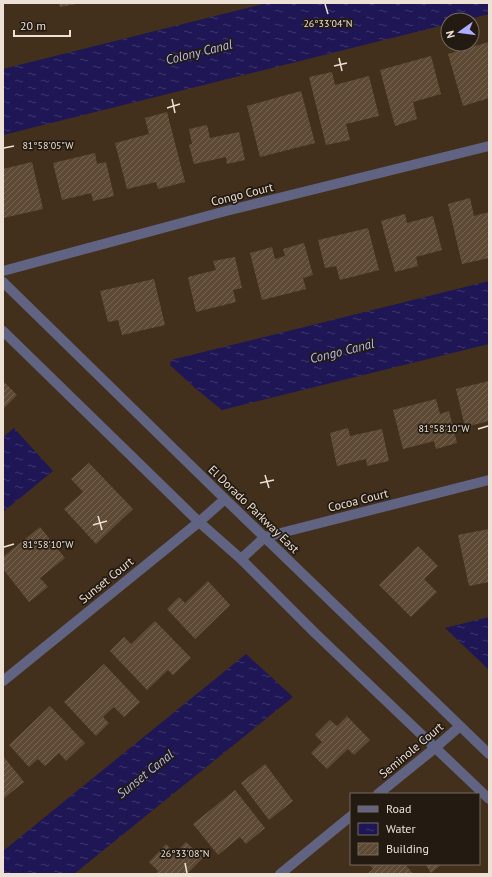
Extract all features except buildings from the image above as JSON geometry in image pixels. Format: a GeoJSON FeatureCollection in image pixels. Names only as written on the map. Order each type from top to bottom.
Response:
{"type":"FeatureCollection","features":[{"type":"Feature","properties":{"kind":"street","name":"Congo Court"},"geometry":{"type":"LineString","coordinates":[[3,271],[226,211],[489,146]]}},
{"type":"Feature","properties":{"kind":"street","name":"El Dorado Parkway East"},"geometry":{"type":"LineString","coordinates":[[3,282],[489,754]]}},
{"type":"Feature","properties":{"kind":"street"},"geometry":{"type":"LineString","coordinates":[[3,331],[199,522],[241,559],[316,634],[489,799]]}},
{"type":"Feature","properties":{"kind":"street","name":"Cocoa Court"},"geometry":{"type":"LineString","coordinates":[[241,559],[265,537],[489,480]]}},
{"type":"Feature","properties":{"kind":"street","name":"Sunset Court"},"geometry":{"type":"LineString","coordinates":[[3,681],[199,522],[225,499]]}},
{"type":"Feature","properties":{"kind":"street","name":"Seminole Court"},"geometry":{"type":"LineString","coordinates":[[379,793],[460,726]]}},
{"type":"Feature","properties":{"kind":"street"},"geometry":{"type":"LineString","coordinates":[[280,874],[350,817]]}},
{"type":"Feature","properties":{"kind":"water","name":"Colony Canal"},"geometry":{"type":"Polygon","coordinates":[[[267,3],[489,3],[489,14],[480,16],[480,12],[440,12],[440,26],[3,135],[3,69],[267,3]]]}},
{"type":"Feature","properties":{"kind":"water","name":"Congo Canal"},"geometry":{"type":"Polygon","coordinates":[[[489,281],[489,344],[222,410],[170,365],[171,360],[489,281]]]}},
{"type":"Feature","properties":{"kind":"water"},"geometry":{"type":"Polygon","coordinates":[[[14,428],[53,471],[3,512],[3,437],[14,428]]]}},
{"type":"Feature","properties":{"kind":"water"},"geometry":{"type":"Polygon","coordinates":[[[489,617],[489,670],[445,628],[489,617]]]}},
{"type":"Feature","properties":{"kind":"water","name":"Sunset Canal"},"geometry":{"type":"Polygon","coordinates":[[[246,654],[293,697],[74,874],[3,874],[3,851],[246,654]]]}}]}
